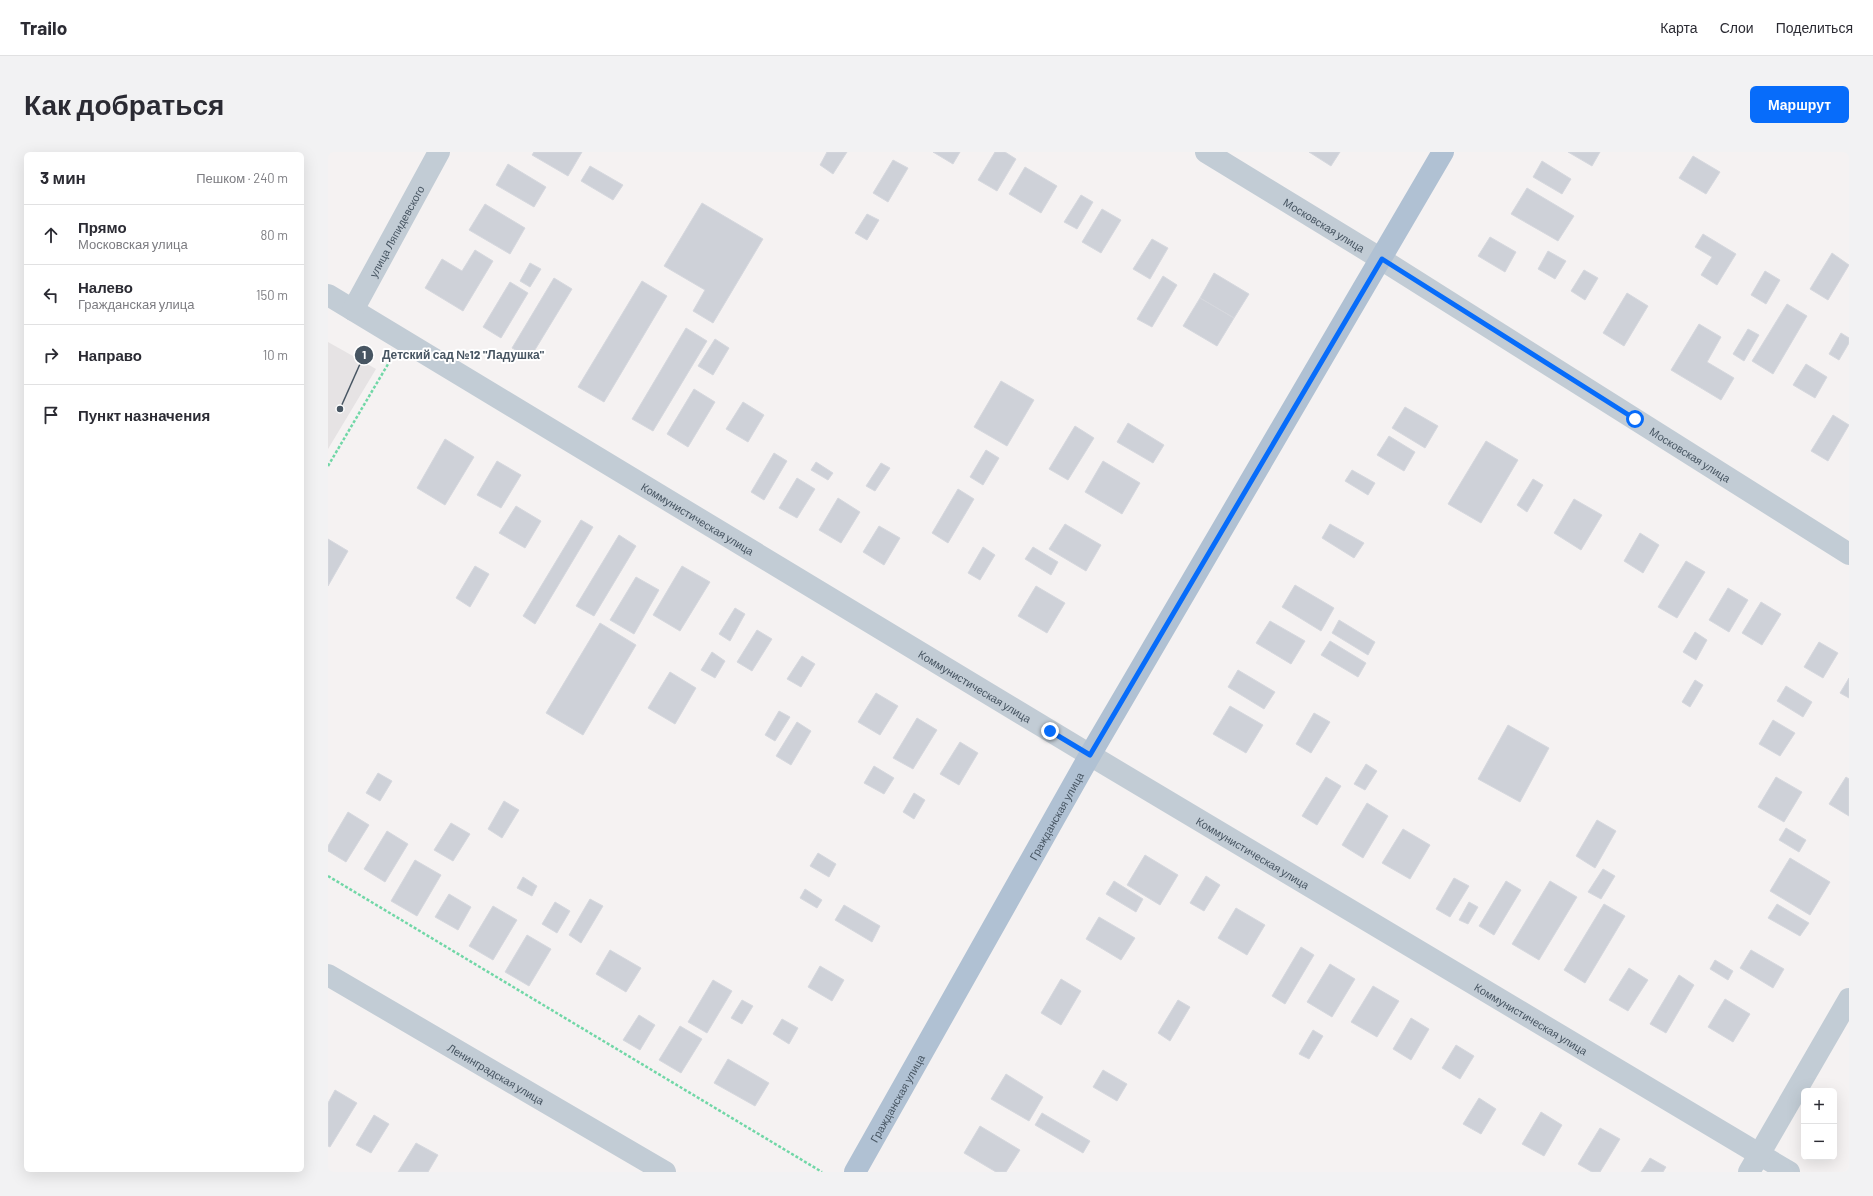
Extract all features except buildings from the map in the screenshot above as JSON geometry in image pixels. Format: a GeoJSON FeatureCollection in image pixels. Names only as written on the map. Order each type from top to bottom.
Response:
{"type":"FeatureCollection","features":[{"type":"Feature","properties":{"kind":"main road","name":"Гражданская улица"},"geometry":{"type":"LineString","coordinates":[[855,1172],[1090,755],[1382,259],[1443,152]]}},
{"type":"Feature","properties":{"kind":"street","name":"улица Ляпидевского"},"geometry":{"type":"LineString","coordinates":[[353,310],[439,152]]}},
{"type":"Feature","properties":{"kind":"street","name":"Московская улица"},"geometry":{"type":"LineString","coordinates":[[1206,152],[1382,259],[1849,554]]}},
{"type":"Feature","properties":{"kind":"street","name":"Коммунистическая улица"},"geometry":{"type":"LineString","coordinates":[[328,295],[1090,755],[1754,1163],[1789,1172]]}},
{"type":"Feature","properties":{"kind":"street","name":"Ленинградская улица"},"geometry":{"type":"LineString","coordinates":[[328,975],[666,1172]]}},
{"type":"Feature","properties":{"kind":"street"},"geometry":{"type":"LineString","coordinates":[[1754,1163],[1849,999]]}},
{"type":"Feature","properties":{"kind":"path"},"geometry":{"type":"LineString","coordinates":[[328,466],[402,340]]}},
{"type":"Feature","properties":{"kind":"path"},"geometry":{"type":"LineString","coordinates":[[328,876],[822,1172]]}},
{"type":"Feature","properties":{"kind":"shaded area"},"geometry":{"type":"Polygon","coordinates":[[[328,342],[376,369],[328,449],[328,342]]]}},
{"type":"Feature","properties":{"kind":"place","name":"Детский сад №12 \"Ладушка\""},"geometry":{"type":"Point","coordinates":[340,409]}},
{"type":"Feature","properties":{"kind":"route"},"geometry":{"type":"LineString","coordinates":[[1050,731],[1090,755],[1382,259],[1635,419]]}}]}
